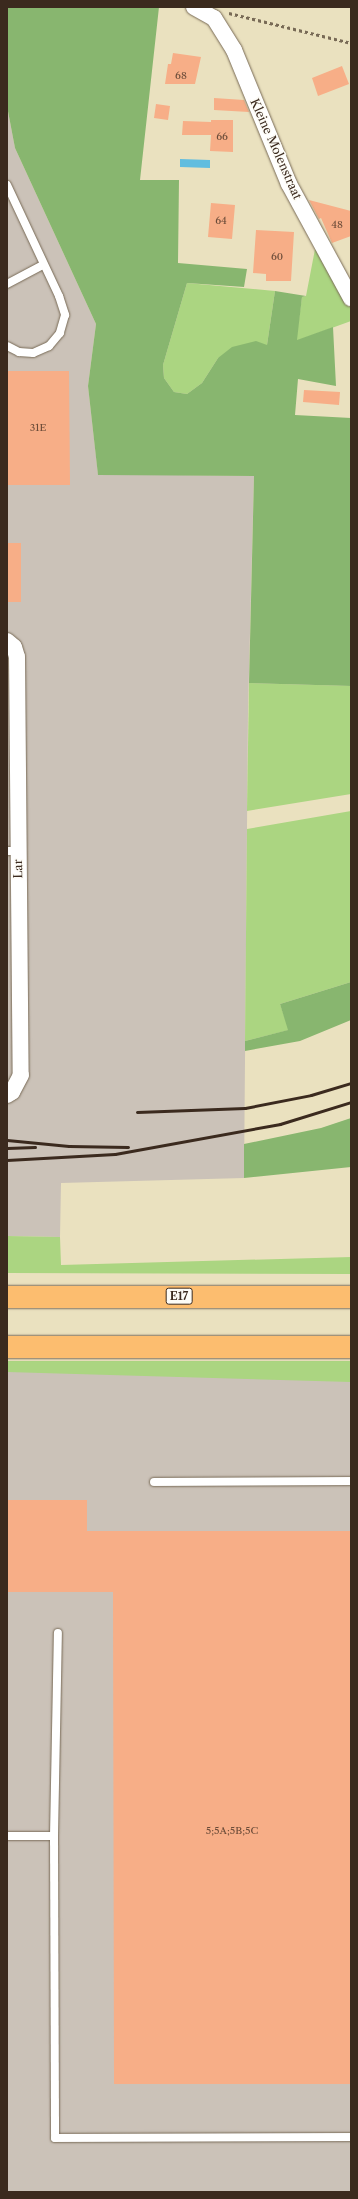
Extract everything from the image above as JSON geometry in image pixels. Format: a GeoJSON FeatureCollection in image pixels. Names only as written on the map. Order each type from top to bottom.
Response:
{"type":"FeatureCollection","features":[{"type":"Feature","properties":{"kind":"highway","name":"E17"},"geometry":{"type":"LineString","coordinates":[[7,1296],[351,1296]]}},
{"type":"Feature","properties":{"kind":"highway"},"geometry":{"type":"LineString","coordinates":[[7,1347],[351,1347]]}},
{"type":"Feature","properties":{"kind":"street","name":"Kleine Molenstraat"},"geometry":{"type":"LineString","coordinates":[[194,7],[214,18],[234,50],[289,184],[351,298]]}},
{"type":"Feature","properties":{"kind":"street","name":"Lar"},"geometry":{"type":"LineString","coordinates":[[7,641],[14,647],[17,657],[12,851],[21,1075],[12,1092],[7,1095]]}},
{"type":"Feature","properties":{"kind":"lane"},"geometry":{"type":"LineString","coordinates":[[7,185],[42,265],[59,296],[65,315],[60,332],[49,346],[33,353],[19,352],[7,346]]}},
{"type":"Feature","properties":{"kind":"lane"},"geometry":{"type":"LineString","coordinates":[[7,284],[42,265]]}},
{"type":"Feature","properties":{"kind":"lane"},"geometry":{"type":"LineString","coordinates":[[154,1482],[351,1481]]}},
{"type":"Feature","properties":{"kind":"lane"},"geometry":{"type":"LineString","coordinates":[[58,1633],[54,1836],[55,2138],[351,2137]]}},
{"type":"Feature","properties":{"kind":"lane"},"geometry":{"type":"LineString","coordinates":[[7,1836],[54,1836]]}},
{"type":"Feature","properties":{"kind":"path"},"geometry":{"type":"LineString","coordinates":[[214,18],[221,11],[351,42]]}},
{"type":"Feature","properties":{"kind":"shaded area"},"geometry":{"type":"Polygon","coordinates":[[[7,106],[15,148],[96,324],[88,386],[98,474],[254,476],[248,711],[244,1178],[61,1183],[60,1237],[7,1236],[7,106]]]}},
{"type":"Feature","properties":{"kind":"shaded area"},"geometry":{"type":"Polygon","coordinates":[[[7,1371],[351,1371],[351,2192],[7,2192],[7,1371]]]}},
{"type":"Feature","properties":{"kind":"green space"},"geometry":{"type":"Polygon","coordinates":[[[7,7],[159,7],[140,180],[179,180],[178,263],[247,269],[244,287],[187,283],[163,365],[164,378],[174,392],[187,394],[202,383],[218,358],[232,347],[256,341],[267,345],[275,291],[306,296],[302,297],[297,340],[333,327],[336,386],[298,379],[295,415],[351,418],[351,686],[249,683],[254,476],[98,475],[88,386],[96,324],[15,148],[7,106],[7,7]]]}},
{"type":"Feature","properties":{"kind":"green space"},"geometry":{"type":"Polygon","coordinates":[[[316,244],[351,306],[351,321],[296,341],[302,297],[306,296],[316,244]]]}},
{"type":"Feature","properties":{"kind":"green space"},"geometry":{"type":"Polygon","coordinates":[[[187,283],[275,291],[267,345],[218,358],[202,383],[187,394],[174,392],[164,378],[163,365],[187,283]]]}},
{"type":"Feature","properties":{"kind":"green space"},"geometry":{"type":"Polygon","coordinates":[[[249,683],[351,686],[351,794],[247,811],[249,683]]]}},
{"type":"Feature","properties":{"kind":"green space"},"geometry":{"type":"Polygon","coordinates":[[[351,811],[351,982],[280,1004],[289,1030],[245,1041],[247,829],[351,811]]]}},
{"type":"Feature","properties":{"kind":"green space"},"geometry":{"type":"Polygon","coordinates":[[[351,982],[351,1020],[300,1041],[245,1051],[245,1041],[288,1030],[280,1004],[351,982]]]}},
{"type":"Feature","properties":{"kind":"green space"},"geometry":{"type":"Polygon","coordinates":[[[351,1118],[351,1167],[244,1178],[244,1144],[321,1128],[351,1118]]]}},
{"type":"Feature","properties":{"kind":"green space"},"geometry":{"type":"Polygon","coordinates":[[[7,1236],[60,1237],[61,1265],[351,1257],[351,1274],[7,1273],[7,1236]]]}},
{"type":"Feature","properties":{"kind":"green space"},"geometry":{"type":"Polygon","coordinates":[[[7,1361],[351,1361],[351,1382],[7,1372],[7,1361]]]}},
{"type":"Feature","properties":{"kind":"water"},"geometry":{"type":"Polygon","coordinates":[[[180,159],[210,160],[210,168],[180,167],[180,159]]]}},
{"type":"Feature","properties":{"kind":"building"},"geometry":{"type":"Polygon","coordinates":[[[173,53],[201,57],[195,84],[165,84],[168,64],[171,64],[173,53]]]}},
{"type":"Feature","properties":{"kind":"building"},"geometry":{"type":"Polygon","coordinates":[[[342,66],[349,84],[318,96],[312,78],[342,66]]]}},
{"type":"Feature","properties":{"kind":"building"},"geometry":{"type":"Polygon","coordinates":[[[214,98],[244,100],[249,112],[214,110],[214,98]]]}},
{"type":"Feature","properties":{"kind":"building"},"geometry":{"type":"Polygon","coordinates":[[[156,104],[170,106],[168,120],[154,118],[156,104]]]}},
{"type":"Feature","properties":{"kind":"building"},"geometry":{"type":"Polygon","coordinates":[[[211,120],[233,120],[233,152],[210,151],[211,135],[182,135],[183,121],[211,122],[211,120]]]}},
{"type":"Feature","properties":{"kind":"building"},"geometry":{"type":"Polygon","coordinates":[[[309,200],[351,211],[351,236],[332,243],[321,218],[319,219],[309,200]]]}},
{"type":"Feature","properties":{"kind":"building"},"geometry":{"type":"Polygon","coordinates":[[[211,203],[235,205],[232,239],[208,237],[211,203]]]}},
{"type":"Feature","properties":{"kind":"building"},"geometry":{"type":"Polygon","coordinates":[[[256,230],[294,232],[291,281],[266,281],[266,274],[253,273],[256,230]]]}},
{"type":"Feature","properties":{"kind":"building"},"geometry":{"type":"Polygon","coordinates":[[[7,371],[69,371],[70,485],[7,485],[7,371]]]}},
{"type":"Feature","properties":{"kind":"building"},"geometry":{"type":"Polygon","coordinates":[[[304,390],[340,392],[339,405],[303,402],[304,390]]]}},
{"type":"Feature","properties":{"kind":"building"},"geometry":{"type":"Polygon","coordinates":[[[7,543],[21,543],[21,602],[7,602],[7,543]]]}},
{"type":"Feature","properties":{"kind":"building"},"geometry":{"type":"Polygon","coordinates":[[[7,1500],[87,1500],[87,1531],[351,1531],[351,2084],[114,2084],[113,1592],[7,1592],[7,1500]]]}},
{"type":"Feature","properties":{"kind":"railway"},"geometry":{"type":"LineString","coordinates":[[137,1112],[245,1108],[311,1095],[351,1083]]}},
{"type":"Feature","properties":{"kind":"railway"},"geometry":{"type":"LineString","coordinates":[[7,1160],[115,1154],[280,1124],[351,1102]]}},
{"type":"Feature","properties":{"kind":"railway"},"geometry":{"type":"LineString","coordinates":[[7,1140],[69,1146],[128,1147]]}},
{"type":"Feature","properties":{"kind":"railway"},"geometry":{"type":"LineString","coordinates":[[7,1148],[35,1147]]}}]}
